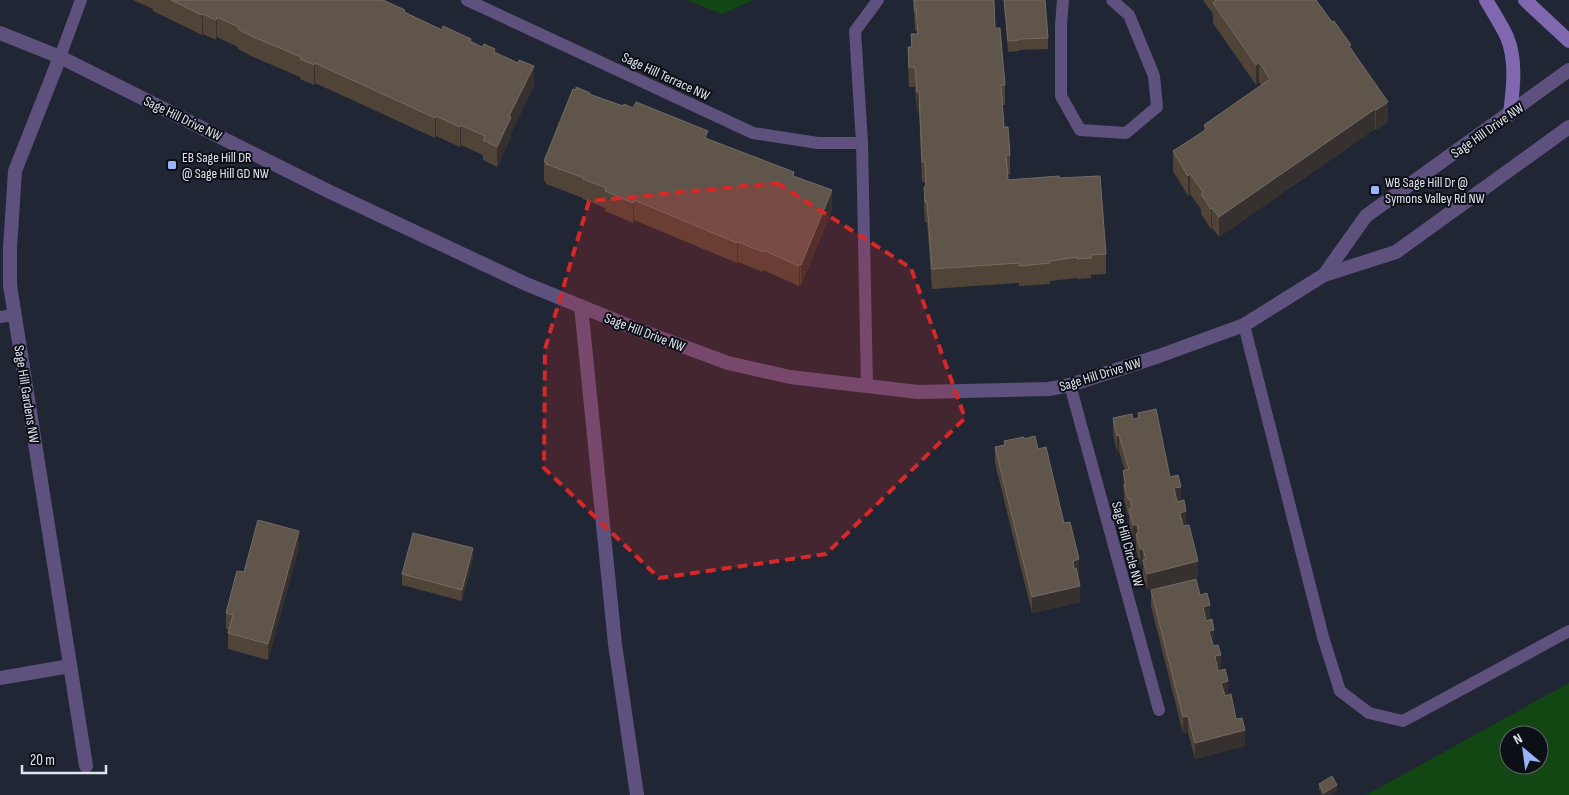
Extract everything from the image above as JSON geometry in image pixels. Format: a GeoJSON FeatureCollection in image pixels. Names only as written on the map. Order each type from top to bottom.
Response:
{"type":"FeatureCollection","features":[{"type":"Feature","properties":{"kind":"main road"},"geometry":{"type":"LineString","coordinates":[[1486,0],[1507,38],[1513,66],[1510,114]]}},
{"type":"Feature","properties":{"kind":"main road"},"geometry":{"type":"LineString","coordinates":[[1526,0],[1569,41]]}},
{"type":"Feature","properties":{"kind":"street","name":"Sage Hill Drive NW"},"geometry":{"type":"LineString","coordinates":[[0,33],[60,57],[354,203],[526,284],[580,306],[728,363],[790,377],[918,392],[1049,390],[1159,356],[1244,325],[1324,275],[1396,252],[1569,127]]}},
{"type":"Feature","properties":{"kind":"street","name":"Sage Hill Gardens NW"},"geometry":{"type":"LineString","coordinates":[[60,57],[15,171],[10,248],[5,285],[14,315],[86,766]]}},
{"type":"Feature","properties":{"kind":"street","name":"Sage Hill Drive NW"},"geometry":{"type":"LineString","coordinates":[[1324,275],[1366,216],[1569,70]]}},
{"type":"Feature","properties":{"kind":"street"},"geometry":{"type":"LineString","coordinates":[[580,306],[615,644],[637,795]]}},
{"type":"Feature","properties":{"kind":"street"},"geometry":{"type":"LineString","coordinates":[[0,678],[70,666]]}},
{"type":"Feature","properties":{"kind":"lane"},"geometry":{"type":"LineString","coordinates":[[60,57],[81,0]]}},
{"type":"Feature","properties":{"kind":"lane","name":"Sage Hill Terrace NW"},"geometry":{"type":"LineString","coordinates":[[467,0],[753,133],[818,143],[862,143]]}},
{"type":"Feature","properties":{"kind":"lane"},"geometry":{"type":"LineString","coordinates":[[868,386],[862,143],[855,31],[878,0]]}},
{"type":"Feature","properties":{"kind":"lane"},"geometry":{"type":"LineString","coordinates":[[1062,0],[1061,96],[1080,130],[1126,133],[1158,107],[1154,76],[1129,15],[1112,0]]}},
{"type":"Feature","properties":{"kind":"lane"},"geometry":{"type":"LineString","coordinates":[[0,317],[14,315]]}},
{"type":"Feature","properties":{"kind":"lane"},"geometry":{"type":"LineString","coordinates":[[1244,325],[1323,637],[1340,691],[1369,713],[1403,721],[1569,631]]}},
{"type":"Feature","properties":{"kind":"lane","name":"Sage Hill Circle NW"},"geometry":{"type":"LineString","coordinates":[[1070,385],[1159,710]]}},
{"type":"Feature","properties":{"kind":"highlighted area"},"geometry":{"type":"Polygon","coordinates":[[[777,183],[911,268],[965,418],[826,554],[659,578],[544,468],[545,349],[589,201],[777,183]]]}},
{"type":"Feature","properties":{"kind":"green space"},"geometry":{"type":"Polygon","coordinates":[[[687,0],[753,0],[722,14],[687,0]]]}},
{"type":"Feature","properties":{"kind":"green space"},"geometry":{"type":"Polygon","coordinates":[[[1569,683],[1569,795],[1366,795],[1569,683]]]}},
{"type":"Feature","properties":{"kind":"building"},"geometry":{"type":"Polygon","coordinates":[[[171,0],[383,0],[442,30],[443,26],[471,39],[470,41],[482,47],[484,44],[495,49],[494,52],[518,63],[519,60],[534,66],[509,116],[511,117],[497,147],[483,140],[485,136],[461,125],[460,127],[436,116],[435,118],[315,63],[314,65],[300,59],[301,57],[251,36],[238,29],[239,27],[217,17],[216,20],[202,15],[171,0]]]}},
{"type":"Feature","properties":{"kind":"building"},"geometry":{"type":"Polygon","coordinates":[[[914,0],[994,0],[995,28],[1000,28],[1005,85],[1001,85],[1004,127],[1008,127],[1010,155],[1006,155],[1008,180],[1059,176],[1059,178],[1100,176],[1106,254],[1091,255],[1091,258],[1077,259],[1077,257],[1050,261],[1050,263],[1019,266],[1019,263],[932,269],[927,202],[925,202],[924,187],[926,186],[925,162],[922,162],[919,92],[917,92],[915,67],[909,67],[908,47],[912,47],[911,34],[918,34],[914,0]]]}},
{"type":"Feature","properties":{"kind":"building"},"geometry":{"type":"Polygon","coordinates":[[[1004,0],[1045,0],[1048,38],[1008,41],[1004,0]]]}},
{"type":"Feature","properties":{"kind":"building"},"geometry":{"type":"Polygon","coordinates":[[[1216,0],[1316,0],[1351,45],[1349,46],[1388,102],[1375,109],[1219,217],[1211,209],[1201,194],[1203,192],[1190,174],[1188,176],[1173,151],[1207,129],[1204,125],[1270,79],[1259,62],[1256,65],[1213,3],[1216,0]]]}},
{"type":"Feature","properties":{"kind":"building"},"geometry":{"type":"Polygon","coordinates":[[[576,87],[589,94],[623,106],[624,104],[633,108],[636,102],[708,131],[705,138],[794,172],[793,176],[832,190],[801,265],[799,266],[763,250],[763,252],[737,243],[634,200],[633,203],[605,191],[606,188],[584,178],[546,164],[544,161],[573,89],[576,90],[576,87]]]}},
{"type":"Feature","properties":{"kind":"building"},"geometry":{"type":"Polygon","coordinates":[[[1156,409],[1170,477],[1178,475],[1181,487],[1174,488],[1177,502],[1184,500],[1186,511],[1180,513],[1183,526],[1189,525],[1198,561],[1147,574],[1143,560],[1146,559],[1143,549],[1140,549],[1136,534],[1139,533],[1137,525],[1133,525],[1129,509],[1132,508],[1130,499],[1128,499],[1124,485],[1126,484],[1123,471],[1129,469],[1119,435],[1117,436],[1113,418],[1132,414],[1133,419],[1139,418],[1138,413],[1156,409]]]}},
{"type":"Feature","properties":{"kind":"building"},"geometry":{"type":"Polygon","coordinates":[[[1035,436],[1038,449],[1046,447],[1064,523],[1070,522],[1079,559],[1073,561],[1074,569],[1076,568],[1080,586],[1032,597],[995,447],[1005,445],[1004,441],[1035,436]]]}},
{"type":"Feature","properties":{"kind":"building"},"geometry":{"type":"Polygon","coordinates":[[[258,520],[299,531],[268,644],[228,633],[233,615],[226,613],[237,571],[244,572],[258,520]]]}},
{"type":"Feature","properties":{"kind":"building"},"geometry":{"type":"Polygon","coordinates":[[[413,533],[473,548],[462,590],[402,574],[413,533]]]}},
{"type":"Feature","properties":{"kind":"building"},"geometry":{"type":"Polygon","coordinates":[[[1196,579],[1200,595],[1207,593],[1210,605],[1203,607],[1206,621],[1212,619],[1214,630],[1209,631],[1213,646],[1218,645],[1221,655],[1215,656],[1218,671],[1225,669],[1228,681],[1221,683],[1225,696],[1231,694],[1236,719],[1242,718],[1245,730],[1195,743],[1188,716],[1183,717],[1151,590],[1196,579]]]}},
{"type":"Feature","properties":{"kind":"building"},"geometry":{"type":"Polygon","coordinates":[[[1332,776],[1337,785],[1324,793],[1319,784],[1332,776]]]}},
{"type":"Feature","properties":{"kind":"place","name":"EB Sage Hill DR @ Sage Hill GD NW"},"geometry":{"type":"Point","coordinates":[172,165]}},
{"type":"Feature","properties":{"kind":"place","name":"WB Sage Hill Dr @ Symons Valley Rd NW"},"geometry":{"type":"Point","coordinates":[1375,190]}}]}
